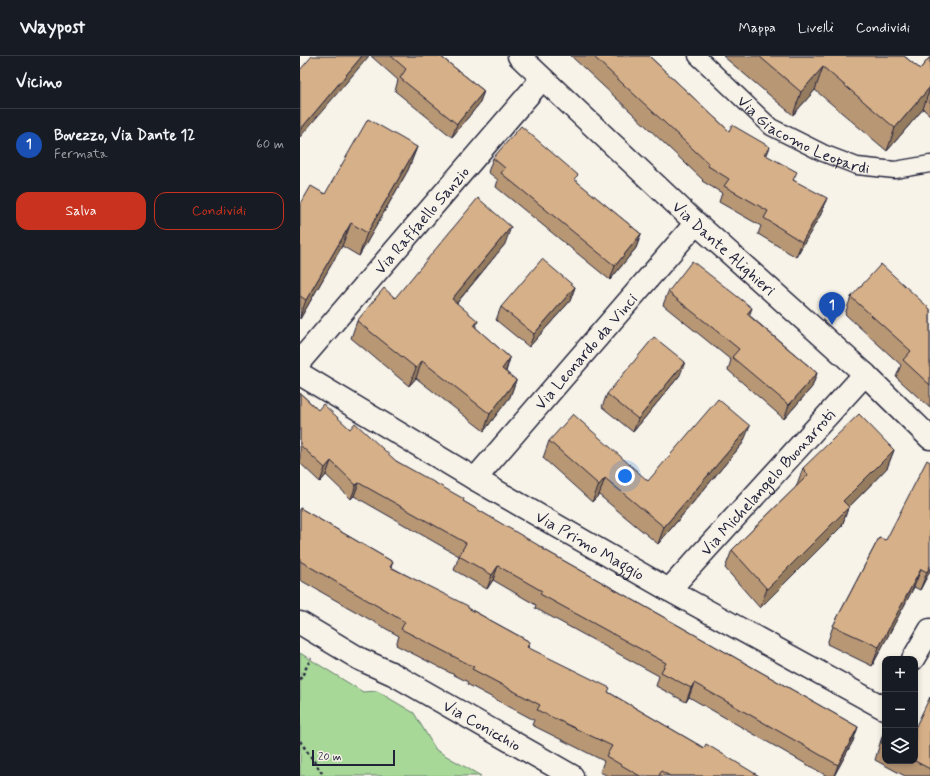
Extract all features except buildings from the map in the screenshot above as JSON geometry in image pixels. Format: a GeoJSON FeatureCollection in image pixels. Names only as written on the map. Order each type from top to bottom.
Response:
{"type":"FeatureCollection","features":[{"type":"Feature","properties":{"kind":"street","name":"Via Dante Alighieri"},"geometry":{"type":"LineString","coordinates":[[519,56],[696,223],[865,374],[930,438]]}},
{"type":"Feature","properties":{"kind":"street","name":"Via Raffaello Sanzio"},"geometry":{"type":"LineString","coordinates":[[300,361],[542,79]]}},
{"type":"Feature","properties":{"kind":"street","name":"Via Leonardo da Vinci"},"geometry":{"type":"LineString","coordinates":[[475,479],[696,223]]}},
{"type":"Feature","properties":{"kind":"street","name":"Via Primo Maggio"},"geometry":{"type":"LineString","coordinates":[[300,374],[475,479],[669,590],[882,707]]}},
{"type":"Feature","properties":{"kind":"street","name":"Via Michelangelo Buonarroti"},"geometry":{"type":"LineString","coordinates":[[669,590],[865,374]]}},
{"type":"Feature","properties":{"kind":"street","name":"Via Conicchio"},"geometry":{"type":"LineString","coordinates":[[300,623],[360,659],[393,674],[572,776]]}},
{"type":"Feature","properties":{"kind":"street"},"geometry":{"type":"LineString","coordinates":[[915,656],[930,630]]}},
{"type":"Feature","properties":{"kind":"lane","name":"Via Giacomo Leopardi"},"geometry":{"type":"LineString","coordinates":[[697,56],[770,127],[823,152],[857,166],[895,170],[930,164]]}},
{"type":"Feature","properties":{"kind":"path"},"geometry":{"type":"LineString","coordinates":[[300,741],[324,776]]}},
{"type":"Feature","properties":{"kind":"green space"},"geometry":{"type":"Polygon","coordinates":[[[300,653],[363,692],[377,691],[414,713],[436,750],[481,776],[300,776],[300,653]]]}},
{"type":"Feature","properties":{"kind":"place","name":"Bovezzo, Via Dante 12"},"geometry":{"type":"Point","coordinates":[832,325]}}]}
